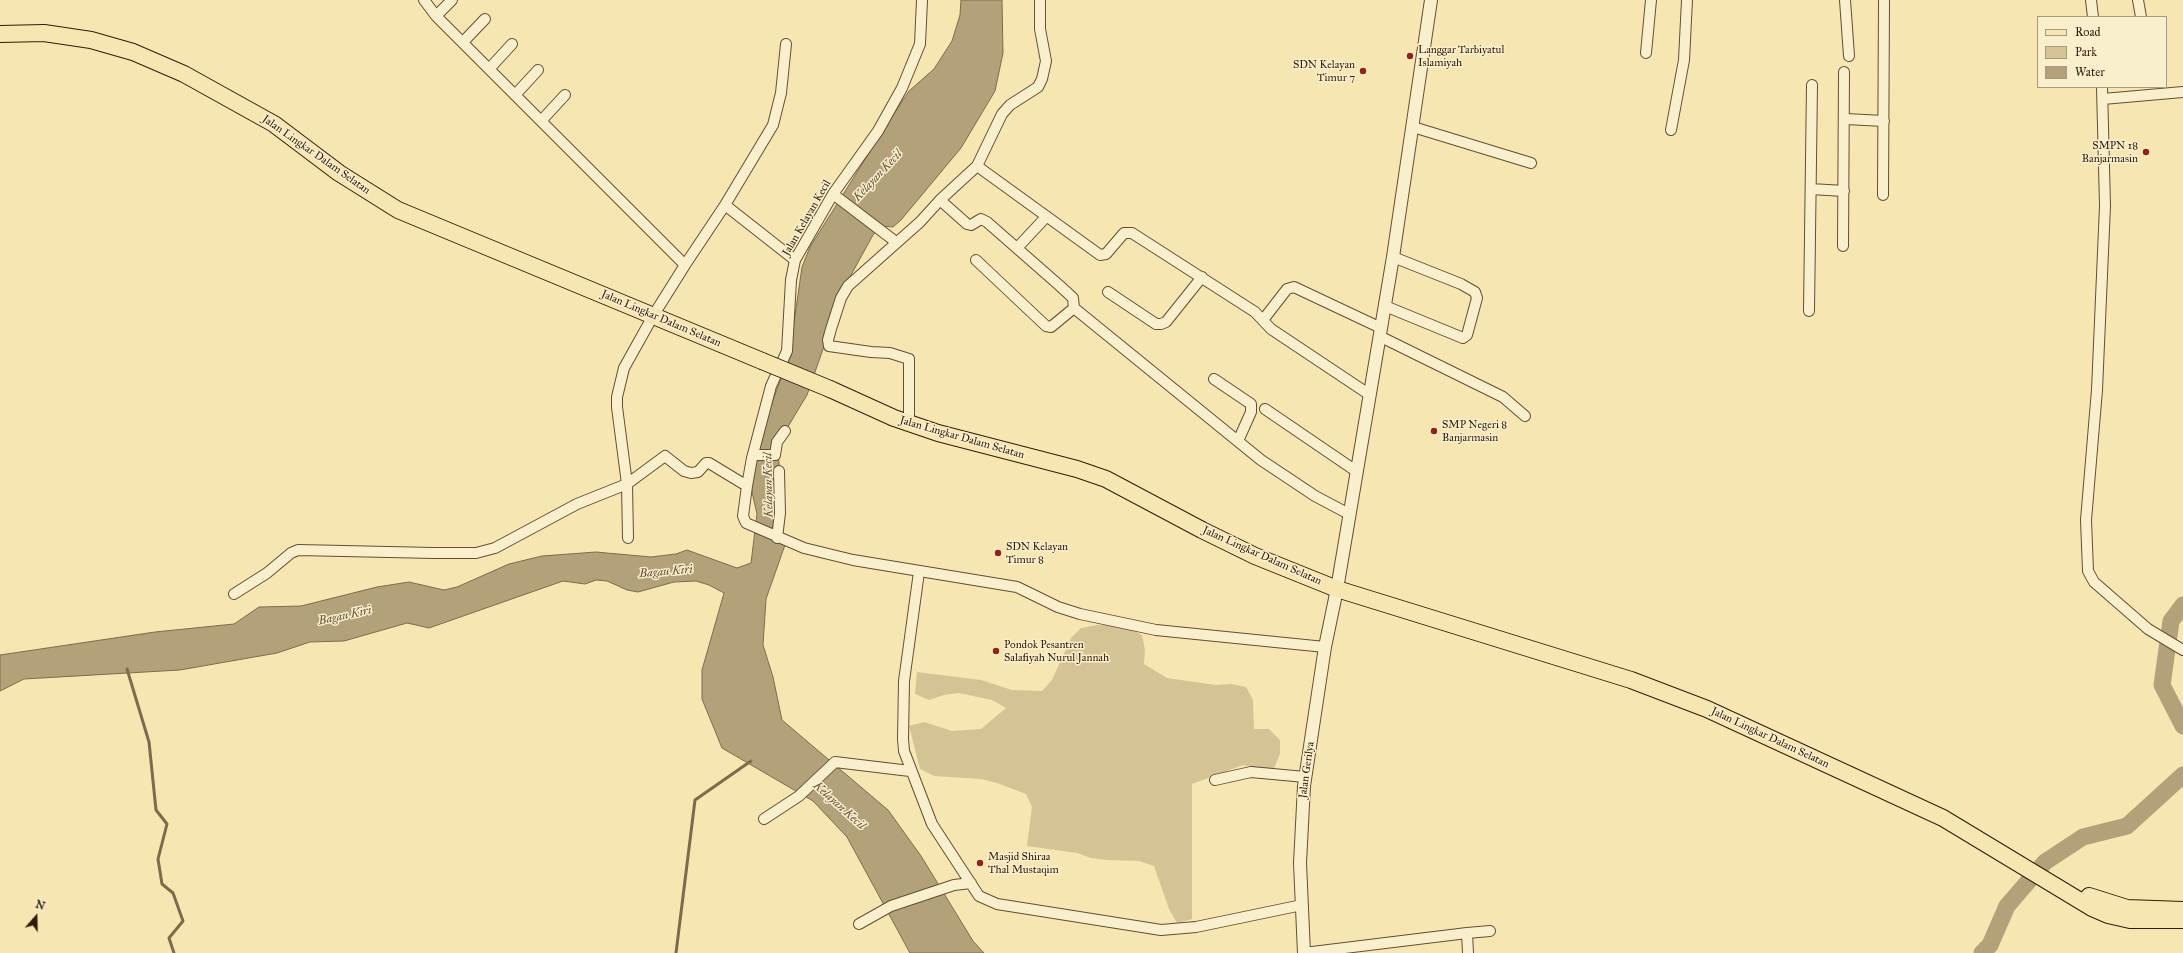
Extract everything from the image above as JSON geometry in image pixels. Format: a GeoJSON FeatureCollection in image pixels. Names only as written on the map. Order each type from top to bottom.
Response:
{"type":"FeatureCollection","features":[{"type":"Feature","properties":{"kind":"main road","name":"Jalan Lingkar Dalam Selatan"},"geometry":{"type":"LineString","coordinates":[[0,34],[44,33],[91,40],[133,52],[177,70],[274,124],[339,173],[398,210],[830,389],[908,423],[986,447],[1077,469],[1106,479],[1202,530],[1255,556],[1337,589],[1631,680],[1707,709],[1943,818],[2026,863],[2092,908],[2108,915],[2130,920],[2183,920]]}},
{"type":"Feature","properties":{"kind":"main road","name":"Jalan Lingkar Dalam Selatan"},"geometry":{"type":"LineString","coordinates":[[2048,878],[2096,900],[2126,908],[2183,910]]}},
{"type":"Feature","properties":{"kind":"street"},"geometry":{"type":"LineString","coordinates":[[424,0],[436,16],[685,264]]}},
{"type":"Feature","properties":{"kind":"street"},"geometry":{"type":"LineString","coordinates":[[436,16],[452,0]]}},
{"type":"Feature","properties":{"kind":"street","name":"Jalan Kelayan Kecil"},"geometry":{"type":"LineString","coordinates":[[777,537],[746,523],[744,519],[747,486],[770,386],[787,351],[791,280],[795,260],[835,195],[878,131],[902,88],[920,44],[922,0]]}},
{"type":"Feature","properties":{"kind":"street"},"geometry":{"type":"LineString","coordinates":[[908,423],[911,362],[908,358],[890,353],[829,346],[828,343],[845,290],[896,242],[920,222],[940,200],[977,166],[1002,114],[1010,105],[1038,86],[1042,79],[1046,61],[1040,29],[1040,0]]}},
{"type":"Feature","properties":{"kind":"street","name":"Jalan Gerilya"},"geometry":{"type":"LineString","coordinates":[[1304,953],[1300,834],[1305,777],[1325,647],[1337,589],[1393,257],[1431,0]]}},
{"type":"Feature","properties":{"kind":"street"},"geometry":{"type":"LineString","coordinates":[[1646,53],[1651,0]]}},
{"type":"Feature","properties":{"kind":"street"},"geometry":{"type":"LineString","coordinates":[[1671,130],[1684,60],[1687,0]]}},
{"type":"Feature","properties":{"kind":"street"},"geometry":{"type":"LineString","coordinates":[[1845,0],[1848,56]]}},
{"type":"Feature","properties":{"kind":"street"},"geometry":{"type":"LineString","coordinates":[[1884,0],[1884,195]]}},
{"type":"Feature","properties":{"kind":"street"},"geometry":{"type":"LineString","coordinates":[[2092,0],[2093,16]]}},
{"type":"Feature","properties":{"kind":"street"},"geometry":{"type":"LineString","coordinates":[[2138,0],[2141,16]]}},
{"type":"Feature","properties":{"kind":"street"},"geometry":{"type":"LineString","coordinates":[[463,42],[486,19]]}},
{"type":"Feature","properties":{"kind":"street"},"geometry":{"type":"LineString","coordinates":[[489,69],[512,44]]}},
{"type":"Feature","properties":{"kind":"street"},"geometry":{"type":"LineString","coordinates":[[628,538],[627,484],[617,397],[624,368],[653,316],[685,264],[725,205],[773,125],[781,93],[786,44]]}},
{"type":"Feature","properties":{"kind":"street"},"geometry":{"type":"LineString","coordinates":[[515,95],[538,70]]}},
{"type":"Feature","properties":{"kind":"street"},"geometry":{"type":"LineString","coordinates":[[1843,246],[1846,119],[1844,72]]}},
{"type":"Feature","properties":{"kind":"street"},"geometry":{"type":"LineString","coordinates":[[1809,311],[1812,85]]}},
{"type":"Feature","properties":{"kind":"street"},"geometry":{"type":"LineString","coordinates":[[2102,88],[2105,206],[2097,390],[2086,520],[2088,571],[2094,582],[2148,629],[2183,650]]}},
{"type":"Feature","properties":{"kind":"street"},"geometry":{"type":"LineString","coordinates":[[2103,100],[2183,92]]}},
{"type":"Feature","properties":{"kind":"street"},"geometry":{"type":"LineString","coordinates":[[541,121],[565,95]]}},
{"type":"Feature","properties":{"kind":"street"},"geometry":{"type":"LineString","coordinates":[[1846,119],[1884,121]]}},
{"type":"Feature","properties":{"kind":"street"},"geometry":{"type":"LineString","coordinates":[[1413,127],[1531,163]]}},
{"type":"Feature","properties":{"kind":"street"},"geometry":{"type":"LineString","coordinates":[[977,166],[1100,255],[1106,254],[1124,233],[1127,232],[1202,277],[1255,312],[1271,329],[1370,395]]}},
{"type":"Feature","properties":{"kind":"street"},"geometry":{"type":"LineString","coordinates":[[1810,189],[1844,191]]}},
{"type":"Feature","properties":{"kind":"street"},"geometry":{"type":"LineString","coordinates":[[835,195],[896,242]]}},
{"type":"Feature","properties":{"kind":"street"},"geometry":{"type":"LineString","coordinates":[[940,200],[967,224],[971,225],[981,219],[987,222],[1073,298],[1074,308],[1261,460],[1315,496],[1349,514]]}},
{"type":"Feature","properties":{"kind":"street"},"geometry":{"type":"LineString","coordinates":[[725,205],[795,260]]}},
{"type":"Feature","properties":{"kind":"street"},"geometry":{"type":"LineString","coordinates":[[1017,248],[1046,216]]}},
{"type":"Feature","properties":{"kind":"street"},"geometry":{"type":"LineString","coordinates":[[1385,306],[1463,338],[1467,335],[1477,298],[1475,292],[1462,284],[1393,257]]}},
{"type":"Feature","properties":{"kind":"street"},"geometry":{"type":"LineString","coordinates":[[976,260],[1046,326],[1051,327],[1074,308]]}},
{"type":"Feature","properties":{"kind":"street"},"geometry":{"type":"LineString","coordinates":[[1108,292],[1156,324],[1161,324],[1166,322],[1202,277]]}},
{"type":"Feature","properties":{"kind":"street"},"geometry":{"type":"LineString","coordinates":[[1263,320],[1289,287],[1300,290],[1503,397],[1525,416]]}},
{"type":"Feature","properties":{"kind":"street"},"geometry":{"type":"LineString","coordinates":[[1214,379],[1251,404],[1251,412],[1238,441]]}},
{"type":"Feature","properties":{"kind":"street"},"geometry":{"type":"LineString","coordinates":[[1265,409],[1356,471]]}},
{"type":"Feature","properties":{"kind":"street"},"geometry":{"type":"LineString","coordinates":[[753,456],[774,455],[777,442],[785,430]]}},
{"type":"Feature","properties":{"kind":"street"},"geometry":{"type":"LineString","coordinates":[[234,594],[267,573],[294,551],[476,553],[495,548],[554,515],[627,484],[665,456],[684,471],[691,473],[698,472],[706,463],[709,463],[747,486]]}},
{"type":"Feature","properties":{"kind":"street"},"geometry":{"type":"LineString","coordinates":[[779,471],[780,513],[777,537],[831,555],[918,572],[1017,587],[1058,607],[1080,614],[1156,630],[1325,647]]}},
{"type":"Feature","properties":{"kind":"street"},"geometry":{"type":"LineString","coordinates":[[918,572],[904,681],[903,739],[910,771],[932,824],[979,896],[997,904],[1161,930],[1196,927],[1302,905]]}},
{"type":"Feature","properties":{"kind":"street"},"geometry":{"type":"LineString","coordinates":[[764,819],[799,796],[832,763],[840,762],[910,771]]}},
{"type":"Feature","properties":{"kind":"street"},"geometry":{"type":"LineString","coordinates":[[1215,780],[1252,772],[1305,777]]}},
{"type":"Feature","properties":{"kind":"street"},"geometry":{"type":"LineString","coordinates":[[859,924],[890,906],[939,889],[971,883]]}},
{"type":"Feature","properties":{"kind":"street"},"geometry":{"type":"LineString","coordinates":[[1304,953],[1490,930]]}},
{"type":"Feature","properties":{"kind":"street"},"geometry":{"type":"LineString","coordinates":[[1467,933],[1468,953]]}},
{"type":"Feature","properties":{"kind":"green space"},"geometry":{"type":"Polygon","coordinates":[[[1097,625],[1114,625],[1128,628],[1142,635],[1145,650],[1144,664],[1167,678],[1216,685],[1231,684],[1246,687],[1253,700],[1254,729],[1269,729],[1280,740],[1280,754],[1274,768],[1258,769],[1243,765],[1192,784],[1192,919],[1177,923],[1169,909],[1154,866],[1139,861],[1091,858],[1077,853],[1027,846],[1032,807],[1026,794],[997,783],[981,779],[934,776],[920,769],[909,726],[924,722],[952,731],[981,729],[1006,708],[992,700],[959,693],[944,695],[929,700],[915,694],[917,672],[981,680],[1012,690],[1042,691],[1052,680],[1071,638],[1081,628],[1097,625]]]}},
{"type":"Feature","properties":{"kind":"water"},"geometry":{"type":"Polygon","coordinates":[[[961,0],[1002,0],[1003,53],[995,91],[961,148],[901,220],[893,227],[881,226],[873,235],[845,286],[807,395],[780,440],[778,452],[783,507],[780,530],[786,542],[766,599],[763,645],[773,677],[782,720],[888,810],[921,856],[973,941],[984,953],[910,953],[847,837],[813,801],[722,748],[702,699],[702,670],[724,593],[709,585],[696,581],[674,582],[638,592],[627,590],[607,581],[596,580],[585,584],[563,581],[429,628],[407,623],[344,641],[310,642],[277,653],[180,670],[24,679],[0,691],[0,655],[155,632],[234,624],[259,607],[301,606],[377,587],[409,582],[444,590],[457,587],[509,564],[542,556],[596,552],[651,557],[676,554],[687,550],[737,568],[751,563],[757,514],[750,483],[766,419],[789,357],[802,267],[810,247],[893,115],[909,91],[934,69],[952,41],[960,15],[961,0]]]}},
{"type":"Feature","properties":{"kind":"waterway"},"geometry":{"type":"LineString","coordinates":[[2183,605],[2171,621],[2162,685],[2183,726]]}},
{"type":"Feature","properties":{"kind":"waterway"},"geometry":{"type":"LineString","coordinates":[[127,669],[149,742],[156,810],[167,824],[158,859],[162,884],[173,893],[183,921],[169,938],[174,953]]}},
{"type":"Feature","properties":{"kind":"waterway"},"geometry":{"type":"LineString","coordinates":[[676,953],[695,800],[751,761]]}},
{"type":"Feature","properties":{"kind":"waterway"},"geometry":{"type":"LineString","coordinates":[[1982,953],[1990,945],[2007,906],[2045,862],[2083,837],[2127,826],[2183,775]]}},
{"type":"Feature","properties":{"kind":"place","name":"Langgar Tarbiyatul Islamiyah"},"geometry":{"type":"Point","coordinates":[1410,56]}},
{"type":"Feature","properties":{"kind":"place","name":"SDN Kelayan Timur 7"},"geometry":{"type":"Point","coordinates":[1363,71]}},
{"type":"Feature","properties":{"kind":"place","name":"SMPN 18 Banjarmasin"},"geometry":{"type":"Point","coordinates":[2146,152]}},
{"type":"Feature","properties":{"kind":"place","name":"SMP Negeri 8 Banjarmasin"},"geometry":{"type":"Point","coordinates":[1434,431]}},
{"type":"Feature","properties":{"kind":"place","name":"SDN Kelayan Timur 8"},"geometry":{"type":"Point","coordinates":[998,553]}},
{"type":"Feature","properties":{"kind":"place","name":"Pondok Pesantren Salafiyah Nurul Jannah"},"geometry":{"type":"Point","coordinates":[996,651]}},
{"type":"Feature","properties":{"kind":"place","name":"Masjid Shiraa Thal Mustaqim"},"geometry":{"type":"Point","coordinates":[980,863]}},
{"type":"Feature","properties":{"kind":"water label","name":"Kelayan Kecil"},"geometry":{"type":"Point","coordinates":[878,176]}},
{"type":"Feature","properties":{"kind":"water label","name":"Kelayan Kecil"},"geometry":{"type":"Point","coordinates":[769,485]}},
{"type":"Feature","properties":{"kind":"water label","name":"Bagau Kiri"},"geometry":{"type":"Point","coordinates":[666,572]}},
{"type":"Feature","properties":{"kind":"water label","name":"Bagau Kiri"},"geometry":{"type":"Point","coordinates":[345,616]}},
{"type":"Feature","properties":{"kind":"water label","name":"Kelayan Kecil"},"geometry":{"type":"Point","coordinates":[839,806]}}]}
